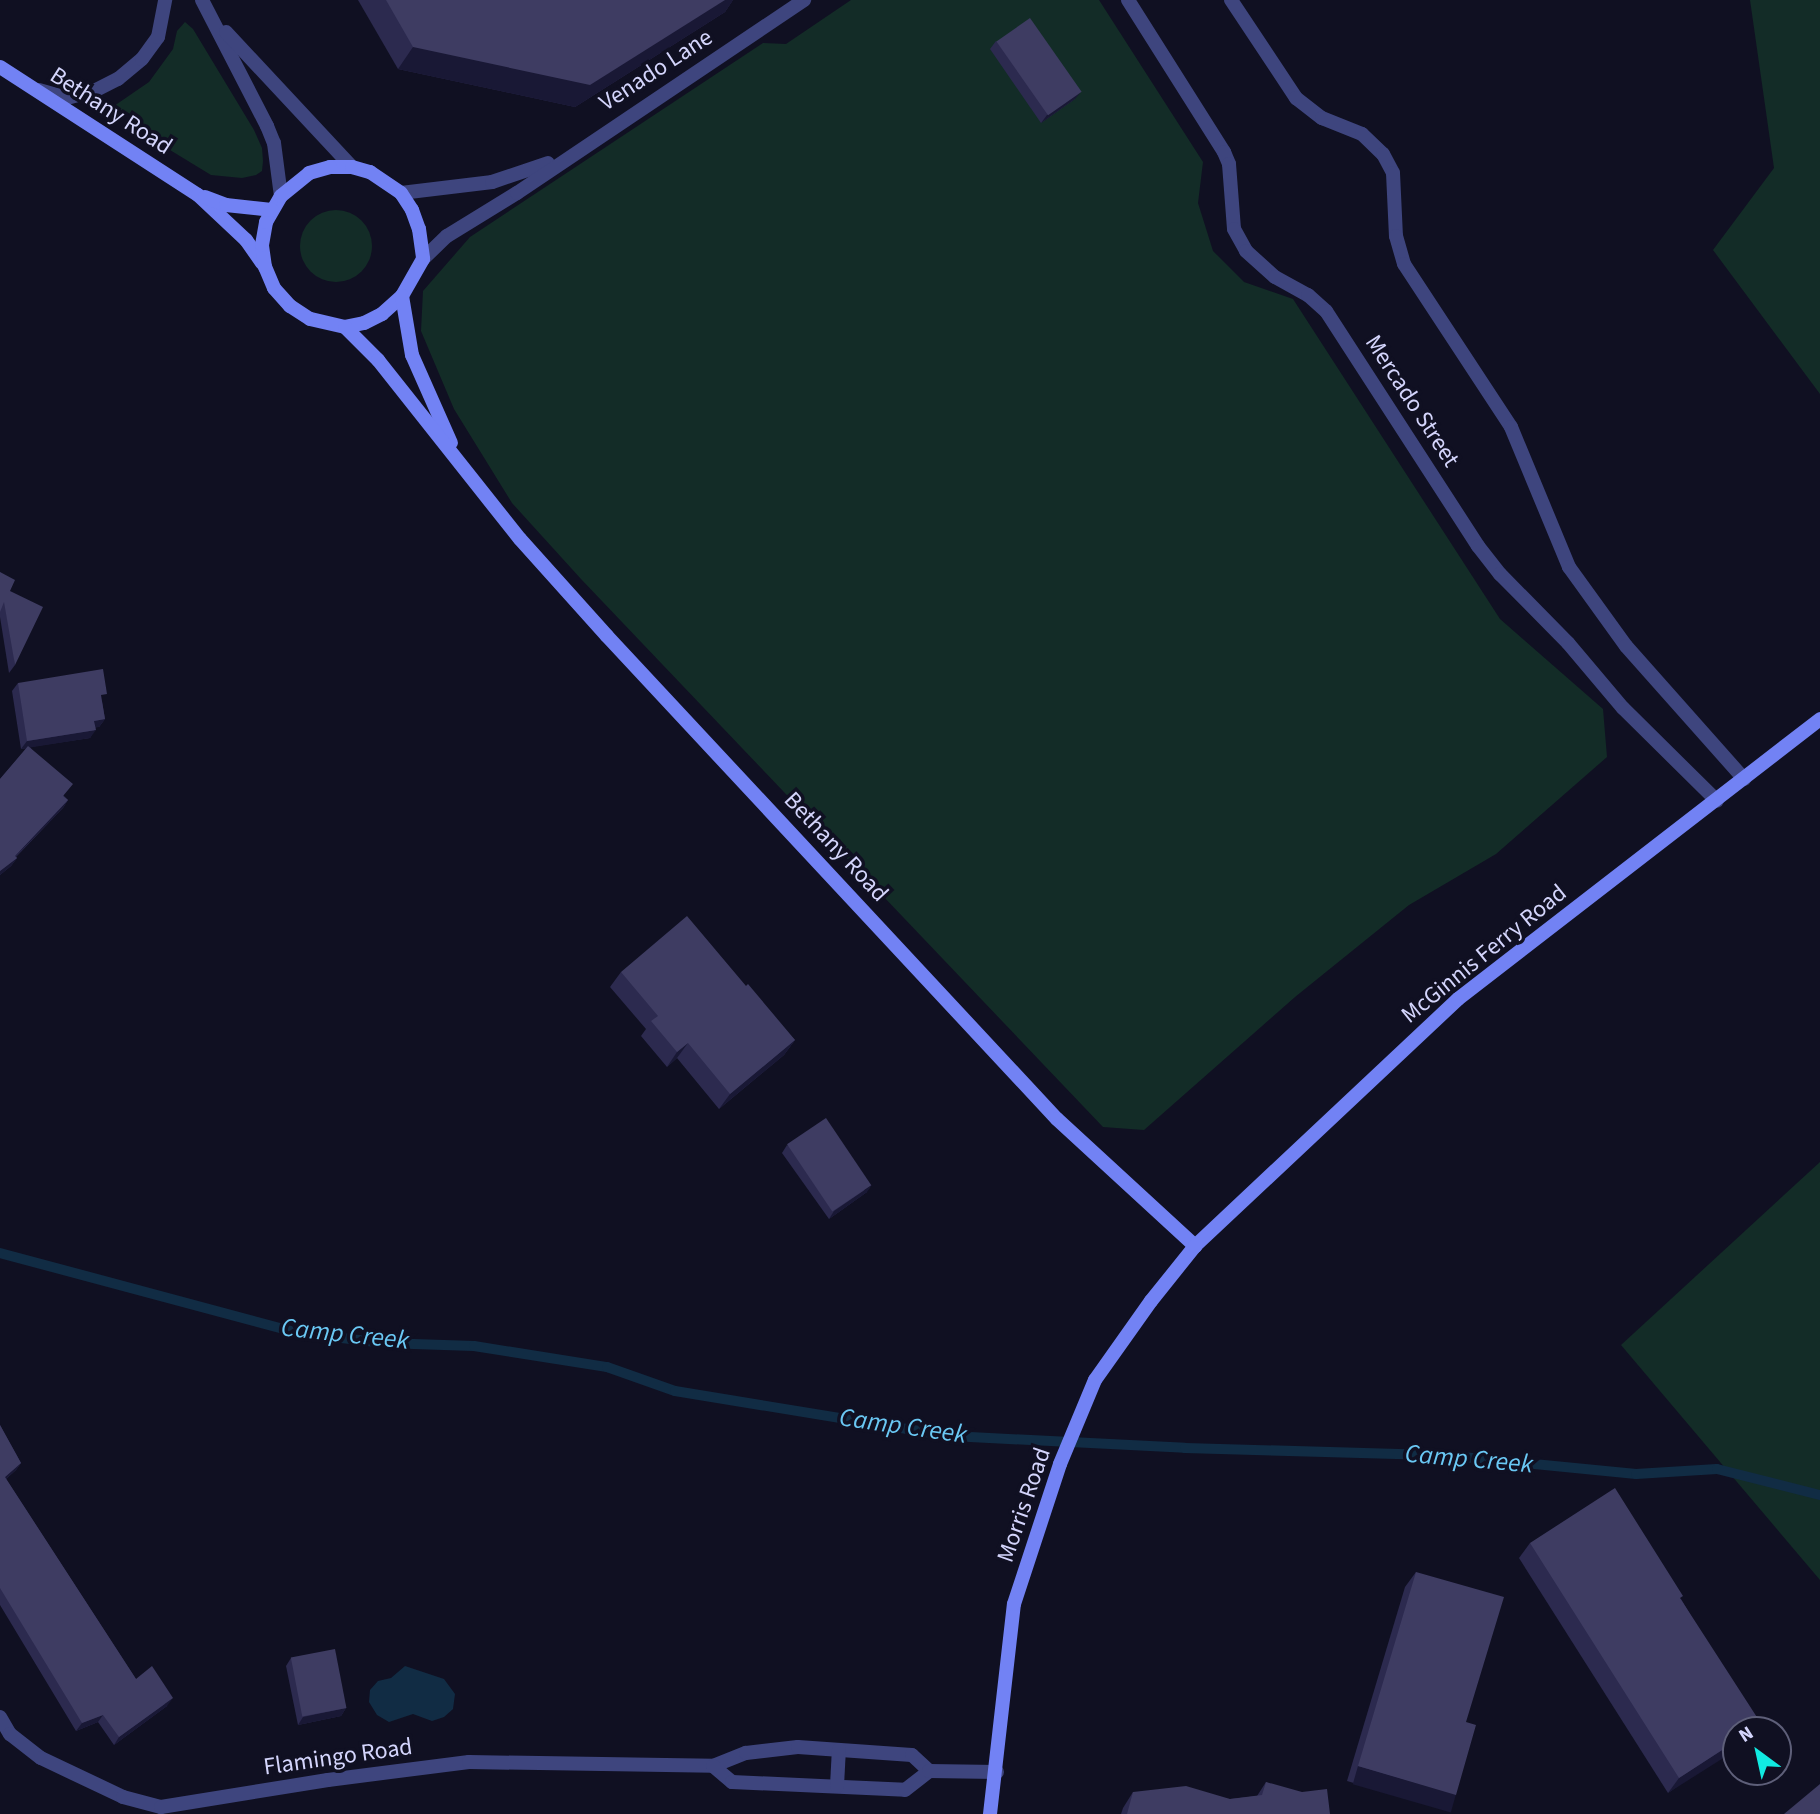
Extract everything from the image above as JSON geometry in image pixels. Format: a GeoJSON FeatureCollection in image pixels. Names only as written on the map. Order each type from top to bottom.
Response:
{"type":"FeatureCollection","features":[{"type":"Feature","properties":{"kind":"street"},"geometry":{"type":"LineString","coordinates":[[34,89],[67,98],[94,92],[118,79],[142,59],[158,37],[165,0]]}},
{"type":"Feature","properties":{"kind":"street"},"geometry":{"type":"LineString","coordinates":[[202,0],[215,21],[274,143],[281,196]]}},
{"type":"Feature","properties":{"kind":"street","name":"Venado Lane"},"geometry":{"type":"LineString","coordinates":[[423,259],[447,236],[517,193],[569,155],[804,0]]}},
{"type":"Feature","properties":{"kind":"street","name":"Mercado Street"},"geometry":{"type":"LineString","coordinates":[[1128,0],[1224,152],[1229,164],[1234,229],[1246,251],[1275,277],[1308,295],[1326,310],[1478,545],[1500,574],[1568,643],[1623,708],[1717,801]]}},
{"type":"Feature","properties":{"kind":"street"},"geometry":{"type":"LineString","coordinates":[[1231,0],[1296,99],[1322,118],[1362,134],[1383,154],[1394,173],[1396,236],[1404,264],[1511,427],[1569,567],[1626,646],[1744,779]]}},
{"type":"Feature","properties":{"kind":"street"},"geometry":{"type":"LineString","coordinates":[[215,21],[352,167]]}},
{"type":"Feature","properties":{"kind":"street","name":"Bethany Road"},"geometry":{"type":"LineString","coordinates":[[0,67],[198,195],[246,240],[265,267]]}},
{"type":"Feature","properties":{"kind":"street","name":"Venado Lane"},"geometry":{"type":"LineString","coordinates":[[401,193],[492,182],[569,155]]}},
{"type":"Feature","properties":{"kind":"street"},"geometry":{"type":"LineString","coordinates":[[330,167],[352,167],[370,172],[401,193],[412,209],[419,229],[423,259],[402,296],[382,314],[363,323],[345,327],[310,319],[290,306],[274,288],[265,267],[262,245],[265,222],[281,196],[309,173],[330,167]]}},
{"type":"Feature","properties":{"kind":"street","name":"Bethany Road"},"geometry":{"type":"LineString","coordinates":[[198,195],[226,205],[272,210]]}},
{"type":"Feature","properties":{"kind":"street","name":"Bethany Road"},"geometry":{"type":"LineString","coordinates":[[402,296],[412,355],[460,463]]}},
{"type":"Feature","properties":{"kind":"street","name":"Bethany Road"},"geometry":{"type":"LineString","coordinates":[[345,327],[378,360],[520,539],[599,628],[1057,1119],[1195,1246]]}},
{"type":"Feature","properties":{"kind":"street","name":"McGinnis Ferry Road"},"geometry":{"type":"LineString","coordinates":[[1195,1246],[1458,999],[1820,719]]}},
{"type":"Feature","properties":{"kind":"street","name":"Morris Road"},"geometry":{"type":"LineString","coordinates":[[990,1814],[997,1772],[1014,1604],[1060,1464],[1095,1380],[1151,1301],[1195,1246]]}},
{"type":"Feature","properties":{"kind":"street","name":"Flamingo Road"},"geometry":{"type":"LineString","coordinates":[[0,1717],[10,1734],[41,1758],[123,1797],[161,1807],[328,1780],[469,1762],[713,1766],[746,1753],[798,1747],[912,1755],[929,1771]]}},
{"type":"Feature","properties":{"kind":"street"},"geometry":{"type":"LineString","coordinates":[[837,1786],[839,1750]]}},
{"type":"Feature","properties":{"kind":"street","name":"Flamingo Road"},"geometry":{"type":"LineString","coordinates":[[713,1766],[732,1782],[905,1790],[929,1771],[997,1772]]}},
{"type":"Feature","properties":{"kind":"green space"},"geometry":{"type":"Polygon","coordinates":[[[851,0],[1099,0],[1203,162],[1198,203],[1213,251],[1244,282],[1293,299],[1500,619],[1603,709],[1607,757],[1496,854],[1409,905],[1295,997],[1144,1130],[1103,1127],[581,579],[512,503],[454,409],[421,331],[423,291],[470,237],[763,43],[786,44],[851,0]]]}},
{"type":"Feature","properties":{"kind":"green space"},"geometry":{"type":"Polygon","coordinates":[[[1750,0],[1820,0],[1820,394],[1713,250],[1774,168],[1750,0]]]}},
{"type":"Feature","properties":{"kind":"green space"},"geometry":{"type":"Polygon","coordinates":[[[185,22],[193,29],[254,130],[262,148],[263,161],[262,171],[256,175],[242,178],[211,175],[170,150],[114,106],[149,82],[173,49],[177,31],[185,22]]]}},
{"type":"Feature","properties":{"kind":"green space"},"geometry":{"type":"Polygon","coordinates":[[[343,210],[362,220],[370,232],[370,260],[362,272],[350,280],[329,282],[310,272],[302,260],[300,239],[310,220],[322,212],[343,210]]]}},
{"type":"Feature","properties":{"kind":"green space"},"geometry":{"type":"Polygon","coordinates":[[[1820,1162],[1820,1580],[1621,1345],[1820,1162]]]}},
{"type":"Feature","properties":{"kind":"water"},"geometry":{"type":"Polygon","coordinates":[[[405,1666],[444,1679],[455,1694],[453,1709],[444,1717],[432,1721],[413,1714],[389,1722],[377,1715],[369,1702],[370,1690],[378,1681],[391,1678],[405,1666]]]}},
{"type":"Feature","properties":{"kind":"building"},"geometry":{"type":"Polygon","coordinates":[[[386,0],[725,0],[590,85],[413,47],[386,0]]]}},
{"type":"Feature","properties":{"kind":"building"},"geometry":{"type":"Polygon","coordinates":[[[1030,18],[1082,92],[1048,115],[996,42],[1030,18]]]}},
{"type":"Feature","properties":{"kind":"building"},"geometry":{"type":"Polygon","coordinates":[[[0,572],[15,580],[10,591],[43,607],[15,665],[4,602],[0,612],[0,572]]]}},
{"type":"Feature","properties":{"kind":"building"},"geometry":{"type":"Polygon","coordinates":[[[103,669],[107,694],[101,695],[105,719],[94,721],[96,730],[27,741],[18,683],[103,669]]]}},
{"type":"Feature","properties":{"kind":"building"},"geometry":{"type":"Polygon","coordinates":[[[28,746],[73,784],[63,796],[68,800],[15,856],[17,858],[0,871],[0,779],[28,746]]]}},
{"type":"Feature","properties":{"kind":"building"},"geometry":{"type":"Polygon","coordinates":[[[687,916],[795,1040],[730,1094],[688,1043],[677,1052],[651,1021],[658,1016],[621,972],[687,916]]]}},
{"type":"Feature","properties":{"kind":"building"},"geometry":{"type":"Polygon","coordinates":[[[826,1118],[871,1185],[832,1211],[787,1144],[826,1118]]]}},
{"type":"Feature","properties":{"kind":"building"},"geometry":{"type":"Polygon","coordinates":[[[0,1425],[21,1463],[5,1477],[136,1679],[152,1666],[173,1698],[119,1737],[103,1715],[82,1723],[0,1588],[0,1425]]]}},
{"type":"Feature","properties":{"kind":"building"},"geometry":{"type":"Polygon","coordinates":[[[1615,1488],[1683,1596],[1680,1598],[1756,1716],[1722,1716],[1722,1750],[1679,1778],[1530,1543],[1615,1488]]]}},
{"type":"Feature","properties":{"kind":"building"},"geometry":{"type":"Polygon","coordinates":[[[1416,1572],[1504,1597],[1466,1722],[1476,1725],[1456,1795],[1358,1766],[1416,1572]]]}},
{"type":"Feature","properties":{"kind":"building"},"geometry":{"type":"Polygon","coordinates":[[[335,1649],[346,1708],[302,1716],[291,1658],[335,1649]]]}},
{"type":"Feature","properties":{"kind":"building"},"geometry":{"type":"Polygon","coordinates":[[[1266,1782],[1302,1792],[1327,1789],[1330,1814],[1127,1814],[1133,1792],[1186,1786],[1230,1799],[1262,1795],[1266,1782]]]}},
{"type":"Feature","properties":{"kind":"building"},"geometry":{"type":"Polygon","coordinates":[[[1820,1784],[1820,1814],[1784,1814],[1820,1784]]]}},
{"type":"Feature","properties":{"kind":"waterway","name":"Camp Creek"},"geometry":{"type":"LineString","coordinates":[[0,1253],[299,1333],[384,1343],[474,1346],[607,1367],[675,1391],[951,1436],[1185,1448],[1442,1455],[1636,1474],[1717,1469],[1820,1495]]}}]}
